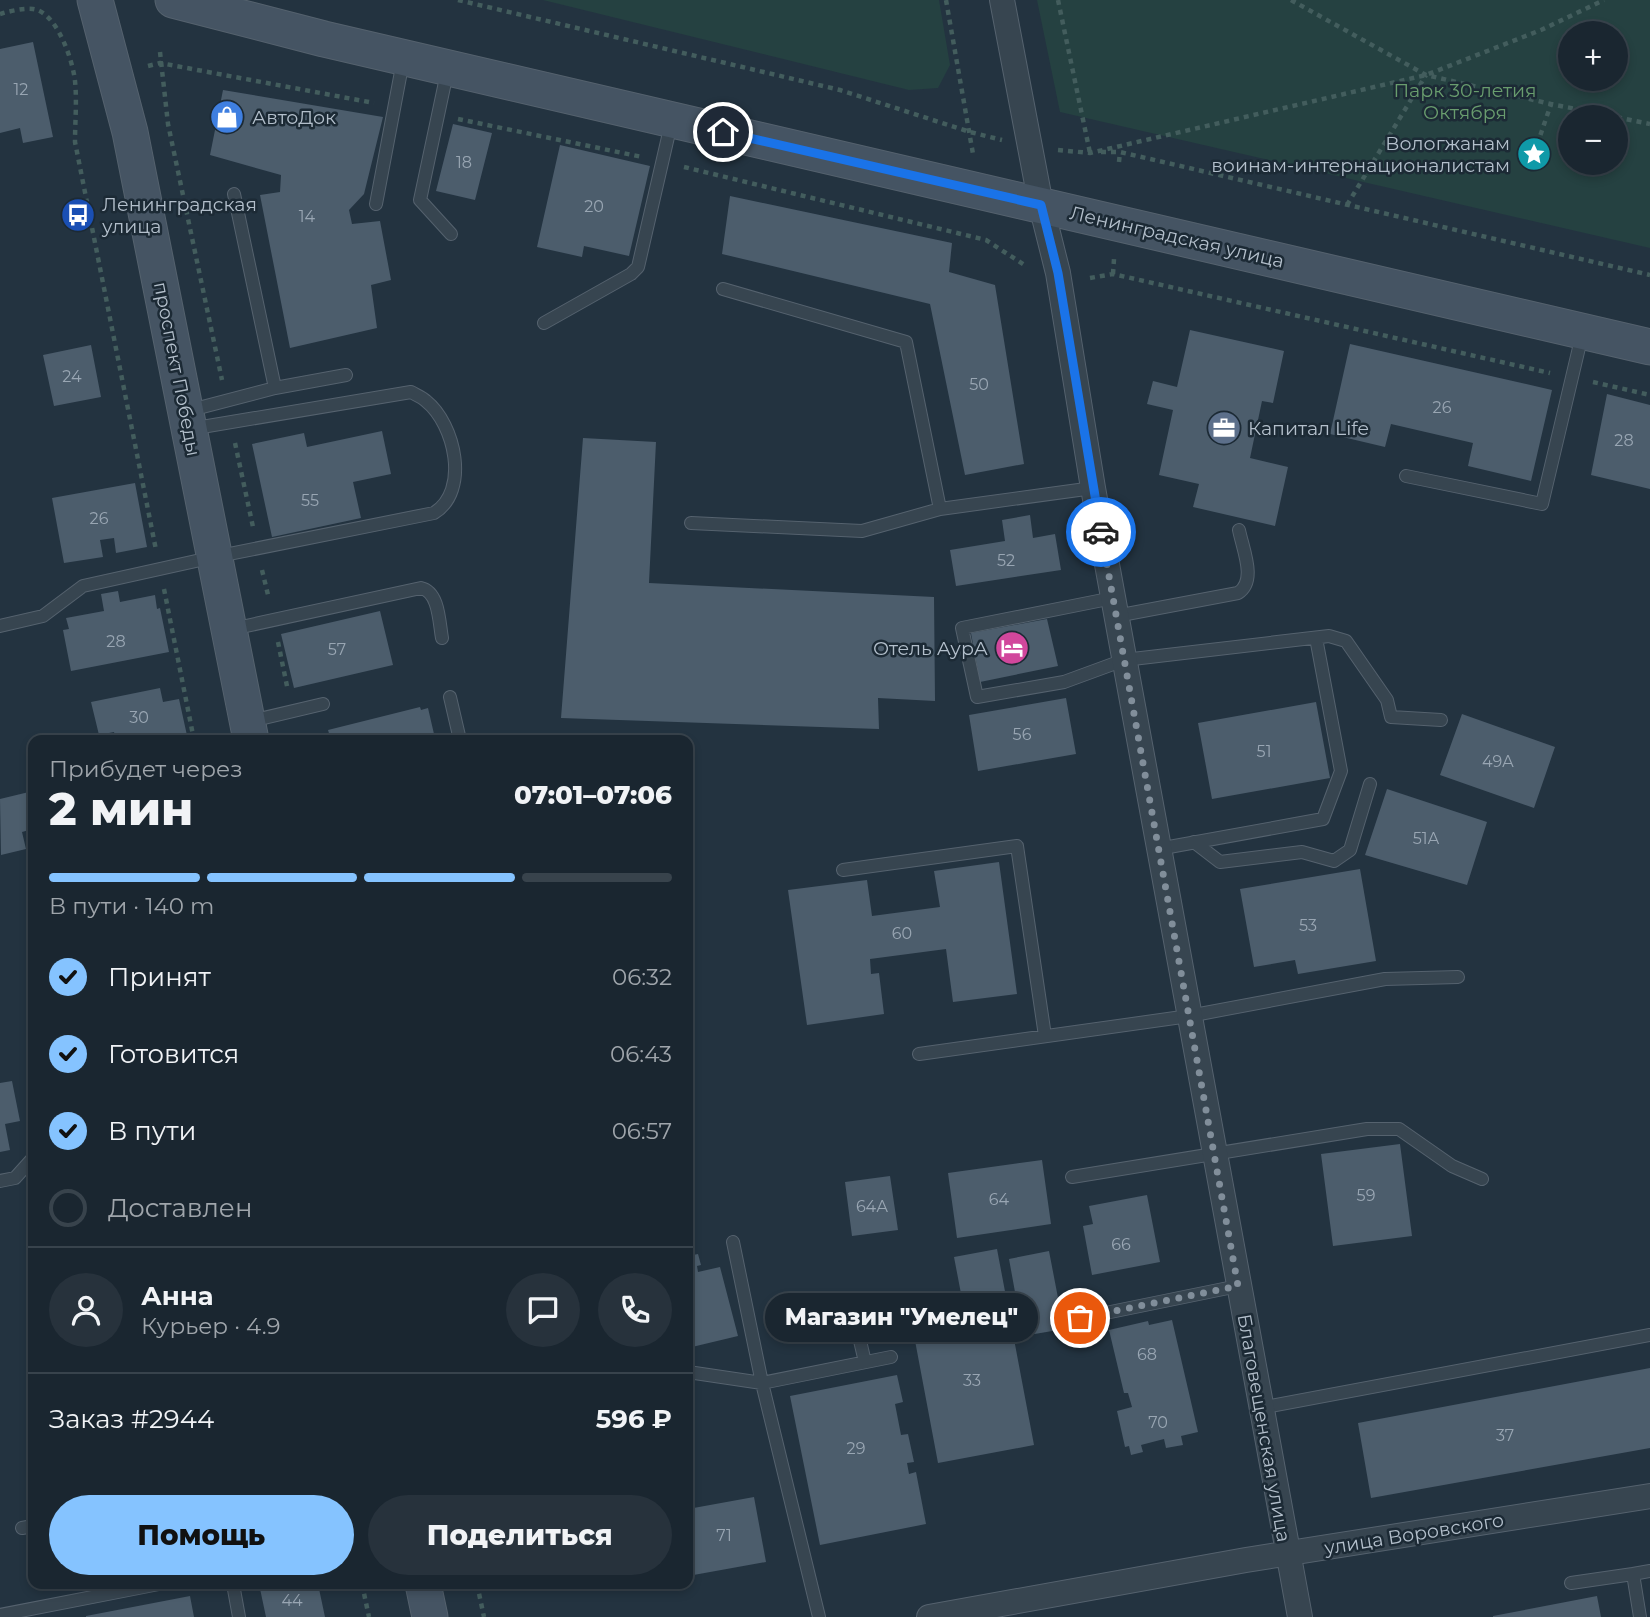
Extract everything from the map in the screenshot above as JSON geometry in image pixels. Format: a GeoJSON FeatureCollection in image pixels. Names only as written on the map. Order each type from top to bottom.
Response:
{"type":"FeatureCollection","features":[{"type":"Feature","properties":{"kind":"main road","name":"проспект Победы"},"geometry":{"type":"LineString","coordinates":[[95,0],[130,132],[249,731]]}},
{"type":"Feature","properties":{"kind":"main road","name":"Ленинградская улица"},"geometry":{"type":"LineString","coordinates":[[173,0],[448,68],[1650,346]]}},
{"type":"Feature","properties":{"kind":"main road"},"geometry":{"type":"LineString","coordinates":[[424,1589],[430,1617]]}},
{"type":"Feature","properties":{"kind":"street","name":"Благовещенская улица"},"geometry":{"type":"LineString","coordinates":[[1002,0],[1041,205],[1058,273],[1114,607],[1300,1617]]}},
{"type":"Feature","properties":{"kind":"street","name":"улица Воровского"},"geometry":{"type":"LineString","coordinates":[[943,1616],[1287,1553],[1650,1496]]}},
{"type":"Feature","properties":{"kind":"lane"},"geometry":{"type":"LineString","coordinates":[[376,204],[404,57]]}},
{"type":"Feature","properties":{"kind":"lane"},"geometry":{"type":"LineString","coordinates":[[448,68],[420,200],[451,234]]}},
{"type":"Feature","properties":{"kind":"lane"},"geometry":{"type":"LineString","coordinates":[[544,323],[631,274],[638,267],[672,120]]}},
{"type":"Feature","properties":{"kind":"lane"},"geometry":{"type":"LineString","coordinates":[[234,194],[275,388]]}},
{"type":"Feature","properties":{"kind":"lane"},"geometry":{"type":"LineString","coordinates":[[723,289],[906,342],[940,509]]}},
{"type":"Feature","properties":{"kind":"lane"},"geometry":{"type":"LineString","coordinates":[[1406,477],[1542,504],[1583,331]]}},
{"type":"Feature","properties":{"kind":"lane"},"geometry":{"type":"LineString","coordinates":[[188,420],[275,388],[346,375]]}},
{"type":"Feature","properties":{"kind":"lane"},"geometry":{"type":"LineString","coordinates":[[0,626],[43,616],[83,586],[434,513],[445,507],[452,492],[456,473],[454,453],[448,435],[427,401],[411,393],[188,420]]}},
{"type":"Feature","properties":{"kind":"lane"},"geometry":{"type":"LineString","coordinates":[[691,523],[862,531],[940,509],[1093,488]]}},
{"type":"Feature","properties":{"kind":"lane"},"geometry":{"type":"LineString","coordinates":[[1239,530],[1249,579],[1245,589],[1238,593],[962,628],[977,697],[1064,682],[1124,660],[1329,636],[1346,641],[1387,700],[1391,717],[1441,720]]}},
{"type":"Feature","properties":{"kind":"lane"},"geometry":{"type":"LineString","coordinates":[[228,629],[421,588],[428,590],[433,596],[442,638]]}},
{"type":"Feature","properties":{"kind":"lane"},"geometry":{"type":"LineString","coordinates":[[1158,849],[1323,819],[1341,771],[1316,638]]}},
{"type":"Feature","properties":{"kind":"lane"},"geometry":{"type":"LineString","coordinates":[[450,697],[459,735]]}},
{"type":"Feature","properties":{"kind":"lane"},"geometry":{"type":"LineString","coordinates":[[249,731],[323,704]]}},
{"type":"Feature","properties":{"kind":"lane"},"geometry":{"type":"LineString","coordinates":[[1194,842],[1220,862],[1302,852],[1334,861],[1350,850],[1370,784]]}},
{"type":"Feature","properties":{"kind":"lane"},"geometry":{"type":"LineString","coordinates":[[843,870],[1017,846],[1045,1037]]}},
{"type":"Feature","properties":{"kind":"lane"},"geometry":{"type":"LineString","coordinates":[[919,1054],[1189,1016],[1385,979],[1458,976]]}},
{"type":"Feature","properties":{"kind":"lane"},"geometry":{"type":"LineString","coordinates":[[1072,1177],[1367,1129],[1399,1129],[1452,1166],[1482,1179]]}},
{"type":"Feature","properties":{"kind":"lane"},"geometry":{"type":"LineString","coordinates":[[0,1181],[15,1178],[28,1164]]}},
{"type":"Feature","properties":{"kind":"lane"},"geometry":{"type":"LineString","coordinates":[[733,1242],[762,1383],[819,1617]]}},
{"type":"Feature","properties":{"kind":"lane"},"geometry":{"type":"LineString","coordinates":[[1080,1318],[1238,1286]]}},
{"type":"Feature","properties":{"kind":"lane"},"geometry":{"type":"LineString","coordinates":[[853,1311],[865,1362]]}},
{"type":"Feature","properties":{"kind":"lane"},"geometry":{"type":"LineString","coordinates":[[1260,1408],[1650,1335]]}},
{"type":"Feature","properties":{"kind":"lane"},"geometry":{"type":"LineString","coordinates":[[693,1373],[762,1383],[891,1357]]}},
{"type":"Feature","properties":{"kind":"lane"},"geometry":{"type":"LineString","coordinates":[[1572,1583],[1650,1572]]}},
{"type":"Feature","properties":{"kind":"lane"},"geometry":{"type":"LineString","coordinates":[[1633,1574],[1640,1617]]}},
{"type":"Feature","properties":{"kind":"lane"},"geometry":{"type":"LineString","coordinates":[[0,1615],[133,1589]]}},
{"type":"Feature","properties":{"kind":"lane"},"geometry":{"type":"LineString","coordinates":[[234,1589],[239,1617]]}},
{"type":"Feature","properties":{"kind":"path"},"geometry":{"type":"LineString","coordinates":[[458,0],[840,90],[970,132],[1031,147],[1090,153],[1120,152],[1650,275]]}},
{"type":"Feature","properties":{"kind":"path"},"geometry":{"type":"LineString","coordinates":[[946,0],[973,154]]}},
{"type":"Feature","properties":{"kind":"path"},"geometry":{"type":"LineString","coordinates":[[1058,0],[1090,153]]}},
{"type":"Feature","properties":{"kind":"path"},"geometry":{"type":"LineString","coordinates":[[1291,0],[1426,75],[1650,124]]}},
{"type":"Feature","properties":{"kind":"path"},"geometry":{"type":"LineString","coordinates":[[1090,153],[1426,75],[1541,30],[1604,0]]}},
{"type":"Feature","properties":{"kind":"path"},"geometry":{"type":"LineString","coordinates":[[31,1],[34,9]]}},
{"type":"Feature","properties":{"kind":"path"},"geometry":{"type":"LineString","coordinates":[[0,14],[34,9],[43,13],[61,35],[75,79],[75,142],[193,735]]}},
{"type":"Feature","properties":{"kind":"path"},"geometry":{"type":"LineString","coordinates":[[160,52],[168,124]]}},
{"type":"Feature","properties":{"kind":"path"},"geometry":{"type":"LineString","coordinates":[[148,66],[160,63],[394,106]]}},
{"type":"Feature","properties":{"kind":"path"},"geometry":{"type":"LineString","coordinates":[[1347,205],[1426,75]]}},
{"type":"Feature","properties":{"kind":"path"},"geometry":{"type":"LineString","coordinates":[[1534,154],[1552,104]]}},
{"type":"Feature","properties":{"kind":"path"},"geometry":{"type":"LineString","coordinates":[[438,115],[586,144],[986,240],[1031,269]]}},
{"type":"Feature","properties":{"kind":"path"},"geometry":{"type":"LineString","coordinates":[[1119,162],[1120,152]]}},
{"type":"Feature","properties":{"kind":"path"},"geometry":{"type":"LineString","coordinates":[[986,228],[986,240]]}},
{"type":"Feature","properties":{"kind":"path"},"geometry":{"type":"LineString","coordinates":[[1113,274],[1114,259]]}},
{"type":"Feature","properties":{"kind":"path"},"geometry":{"type":"LineString","coordinates":[[1090,278],[1113,274],[1650,395]]}},
{"type":"Feature","properties":{"kind":"path"},"geometry":{"type":"LineString","coordinates":[[363,1589],[369,1617]]}},
{"type":"Feature","properties":{"kind":"path"},"geometry":{"type":"LineString","coordinates":[[478,1589],[484,1617]]}},
{"type":"Feature","properties":{"kind":"green space"},"geometry":{"type":"Polygon","coordinates":[[[543,0],[939,0],[950,65],[938,88],[909,90],[543,0]]]}},
{"type":"Feature","properties":{"kind":"green space","name":"Парк 30-летия Октября"},"geometry":{"type":"Polygon","coordinates":[[[1037,0],[1650,0],[1650,248],[1060,112],[1037,0]]]}},
{"type":"Feature","properties":{"kind":"building"},"geometry":{"type":"Polygon","coordinates":[[[33,42],[53,137],[23,143],[20,128],[0,133],[0,49],[33,42]]]}},
{"type":"Feature","properties":{"kind":"building"},"geometry":{"type":"Polygon","coordinates":[[[223,90],[383,117],[364,194],[349,210],[352,224],[380,221],[391,280],[371,285],[377,328],[290,348],[260,195],[280,192],[281,175],[210,155],[223,90]]]}},
{"type":"Feature","properties":{"kind":"building"},"geometry":{"type":"Polygon","coordinates":[[[453,124],[492,133],[475,200],[436,191],[453,124]]]}},
{"type":"Feature","properties":{"kind":"building"},"geometry":{"type":"Polygon","coordinates":[[[560,145],[650,166],[629,256],[584,246],[582,257],[537,247],[560,145]]]}},
{"type":"Feature","properties":{"kind":"building"},"geometry":{"type":"Polygon","coordinates":[[[730,196],[952,243],[949,272],[995,285],[1024,464],[965,475],[930,304],[722,254],[730,196]]]}},
{"type":"Feature","properties":{"kind":"building"},"geometry":{"type":"Polygon","coordinates":[[[1190,330],[1284,351],[1273,403],[1262,401],[1250,458],[1288,467],[1275,526],[1193,507],[1199,484],[1159,475],[1173,410],[1147,404],[1153,381],[1177,387],[1190,330]]]}},
{"type":"Feature","properties":{"kind":"building"},"geometry":{"type":"Polygon","coordinates":[[[1350,344],[1552,390],[1531,481],[1468,466],[1473,443],[1391,424],[1385,447],[1330,434],[1350,344]]]}},
{"type":"Feature","properties":{"kind":"building"},"geometry":{"type":"Polygon","coordinates":[[[91,345],[101,397],[54,406],[43,355],[91,345]]]}},
{"type":"Feature","properties":{"kind":"building"},"geometry":{"type":"Polygon","coordinates":[[[1607,394],[1650,405],[1650,489],[1591,475],[1607,394]]]}},
{"type":"Feature","properties":{"kind":"building"},"geometry":{"type":"Polygon","coordinates":[[[382,431],[391,474],[353,482],[361,518],[272,537],[252,444],[304,433],[307,447],[382,431]]]}},
{"type":"Feature","properties":{"kind":"building"},"geometry":{"type":"Polygon","coordinates":[[[583,438],[656,442],[649,583],[934,597],[935,701],[878,698],[879,729],[561,718],[583,438]]]}},
{"type":"Feature","properties":{"kind":"building"},"geometry":{"type":"Polygon","coordinates":[[[135,483],[147,547],[116,553],[114,538],[100,540],[103,557],[64,563],[52,498],[135,483]]]}},
{"type":"Feature","properties":{"kind":"building"},"geometry":{"type":"Polygon","coordinates":[[[1030,515],[1033,538],[1055,534],[1061,570],[956,586],[950,550],[1005,541],[1002,520],[1030,515]]]}},
{"type":"Feature","properties":{"kind":"building"},"geometry":{"type":"Polygon","coordinates":[[[118,591],[120,602],[155,595],[169,652],[71,671],[63,630],[69,629],[66,618],[104,611],[101,594],[118,591]]]}},
{"type":"Feature","properties":{"kind":"building"},"geometry":{"type":"Polygon","coordinates":[[[380,611],[393,665],[294,688],[281,634],[380,611]]]}},
{"type":"Feature","properties":{"kind":"building"},"geometry":{"type":"Polygon","coordinates":[[[1047,619],[1058,666],[980,682],[971,633],[1047,619]]]}},
{"type":"Feature","properties":{"kind":"building"},"geometry":{"type":"Polygon","coordinates":[[[160,688],[163,702],[179,699],[187,735],[115,735],[114,732],[99,735],[91,702],[160,688]]]}},
{"type":"Feature","properties":{"kind":"building"},"geometry":{"type":"Polygon","coordinates":[[[1066,698],[1076,754],[978,771],[969,715],[1066,698]]]}},
{"type":"Feature","properties":{"kind":"building"},"geometry":{"type":"Polygon","coordinates":[[[1316,702],[1330,778],[1212,799],[1198,723],[1316,702]]]}},
{"type":"Feature","properties":{"kind":"building"},"geometry":{"type":"Polygon","coordinates":[[[420,707],[421,710],[428,708],[434,734],[330,735],[328,730],[420,707]]]}},
{"type":"Feature","properties":{"kind":"building"},"geometry":{"type":"Polygon","coordinates":[[[1462,714],[1555,747],[1534,808],[1440,775],[1462,714]]]}},
{"type":"Feature","properties":{"kind":"building"},"geometry":{"type":"Polygon","coordinates":[[[1387,789],[1487,822],[1467,885],[1365,855],[1387,789]]]}},
{"type":"Feature","properties":{"kind":"building"},"geometry":{"type":"Polygon","coordinates":[[[28,792],[28,830],[22,832],[26,849],[1,855],[0,799],[28,792]]]}},
{"type":"Feature","properties":{"kind":"building"},"geometry":{"type":"Polygon","coordinates":[[[999,862],[1017,994],[953,1002],[946,949],[870,959],[871,974],[879,973],[884,1014],[807,1025],[788,890],[867,880],[872,916],[940,907],[934,871],[999,862]]]}},
{"type":"Feature","properties":{"kind":"building"},"geometry":{"type":"Polygon","coordinates":[[[1360,869],[1376,961],[1298,974],[1295,960],[1254,967],[1240,889],[1360,869]]]}},
{"type":"Feature","properties":{"kind":"building"},"geometry":{"type":"Polygon","coordinates":[[[12,1081],[20,1121],[5,1124],[10,1150],[0,1152],[0,1083],[12,1081]]]}},
{"type":"Feature","properties":{"kind":"building"},"geometry":{"type":"Polygon","coordinates":[[[1400,1144],[1412,1236],[1333,1246],[1321,1154],[1400,1144]]]}},
{"type":"Feature","properties":{"kind":"building"},"geometry":{"type":"Polygon","coordinates":[[[1042,1160],[1051,1224],[957,1238],[948,1173],[1042,1160]]]}},
{"type":"Feature","properties":{"kind":"building"},"geometry":{"type":"Polygon","coordinates":[[[890,1176],[898,1230],[852,1236],[845,1182],[890,1176]]]}},
{"type":"Feature","properties":{"kind":"building"},"geometry":{"type":"Polygon","coordinates":[[[1147,1195],[1160,1262],[1092,1275],[1083,1226],[1093,1224],[1089,1206],[1147,1195]]]}},
{"type":"Feature","properties":{"kind":"building"},"geometry":{"type":"Polygon","coordinates":[[[997,1249],[1034,1445],[938,1463],[910,1314],[963,1304],[954,1257],[997,1249]]]}},
{"type":"Feature","properties":{"kind":"building"},"geometry":{"type":"Polygon","coordinates":[[[1049,1251],[1064,1329],[1023,1336],[1009,1259],[1049,1251]]]}},
{"type":"Feature","properties":{"kind":"building"},"geometry":{"type":"Polygon","coordinates":[[[698,1254],[701,1265],[697,1266],[698,1272],[720,1267],[738,1336],[693,1347],[693,1255],[698,1254]]]}},
{"type":"Feature","properties":{"kind":"building"},"geometry":{"type":"Polygon","coordinates":[[[1172,1320],[1198,1432],[1181,1436],[1183,1445],[1166,1448],[1164,1439],[1141,1445],[1143,1452],[1131,1455],[1129,1446],[1125,1447],[1117,1411],[1132,1407],[1128,1393],[1124,1393],[1109,1330],[1148,1321],[1149,1325],[1172,1320]]]}},
{"type":"Feature","properties":{"kind":"building"},"geometry":{"type":"Polygon","coordinates":[[[1650,1368],[1650,1448],[1371,1498],[1358,1423],[1650,1368]]]}},
{"type":"Feature","properties":{"kind":"building"},"geometry":{"type":"Polygon","coordinates":[[[897,1375],[903,1402],[895,1404],[901,1435],[908,1434],[914,1462],[907,1463],[909,1474],[916,1472],[926,1524],[820,1545],[790,1396],[897,1375]]]}},
{"type":"Feature","properties":{"kind":"building"},"geometry":{"type":"Polygon","coordinates":[[[754,1497],[766,1562],[693,1575],[693,1508],[754,1497]]]}},
{"type":"Feature","properties":{"kind":"building"},"geometry":{"type":"Polygon","coordinates":[[[260,1589],[319,1589],[325,1617],[266,1617],[260,1589]]]}},
{"type":"Feature","properties":{"kind":"building"},"geometry":{"type":"Polygon","coordinates":[[[190,1596],[194,1617],[86,1617],[86,1616],[190,1596]]]}},
{"type":"Feature","properties":{"kind":"building"},"geometry":{"type":"Polygon","coordinates":[[[1597,1596],[1601,1617],[1493,1617],[1493,1616],[1597,1596]]]}},
{"type":"Feature","properties":{"kind":"way so far"},"geometry":{"type":"LineString","coordinates":[[1080,1318],[1238,1286],[1101,532]]}},
{"type":"Feature","properties":{"kind":"place","name":"АвтоДок"},"geometry":{"type":"Point","coordinates":[227,117]}},
{"type":"Feature","properties":{"kind":"place","name":"Вологжанам воинам-интернационалистам"},"geometry":{"type":"Point","coordinates":[1534,154]}},
{"type":"Feature","properties":{"kind":"place","name":"Ленинградская улица"},"geometry":{"type":"Point","coordinates":[78,215]}},
{"type":"Feature","properties":{"kind":"place","name":"Капитал Life"},"geometry":{"type":"Point","coordinates":[1224,428]}},
{"type":"Feature","properties":{"kind":"place","name":"Отель АурА"},"geometry":{"type":"Point","coordinates":[1012,648]}},
{"type":"Feature","properties":{"kind":"place","name":"Магазин \"Умелец\""},"geometry":{"type":"Point","coordinates":[1080,1318]}},
{"type":"Feature","properties":{"kind":"route"},"geometry":{"type":"LineString","coordinates":[[723,132],[1041,205],[1058,273],[1101,532]]}}]}
